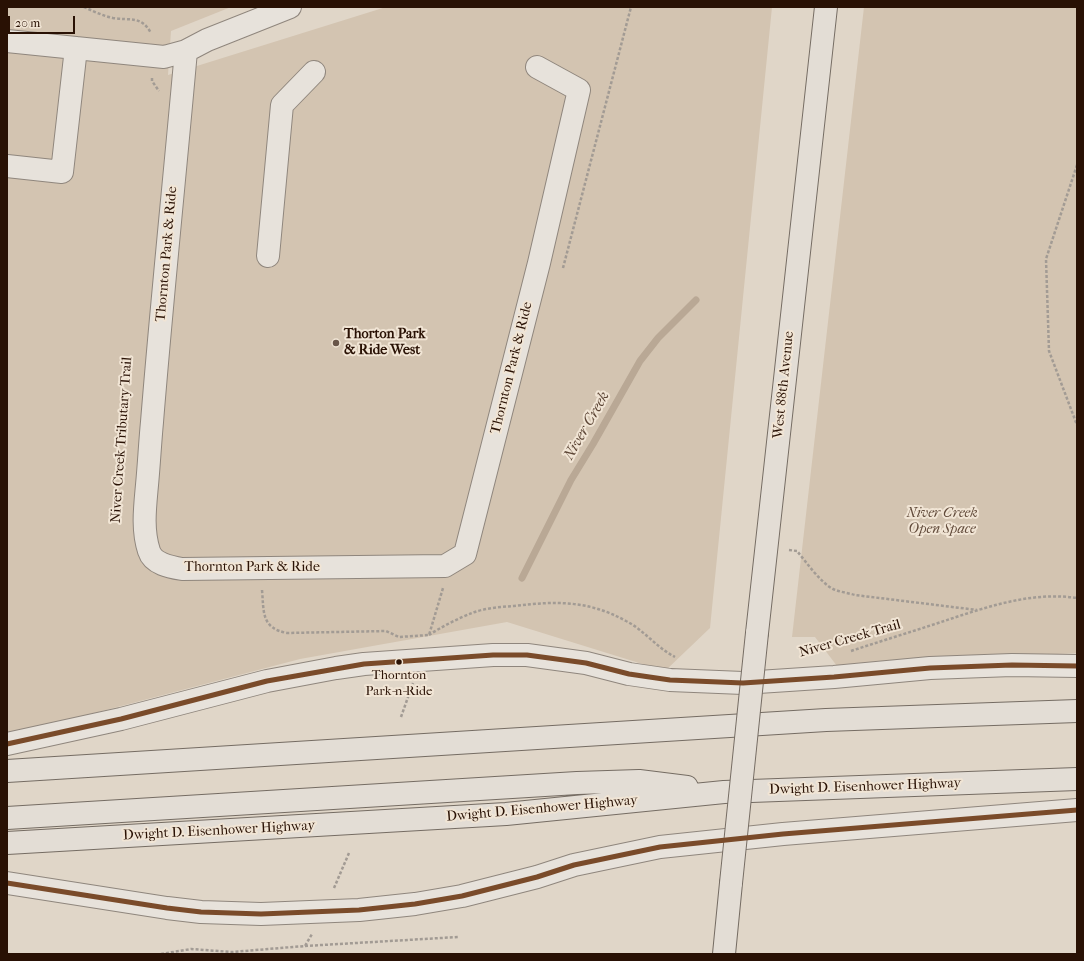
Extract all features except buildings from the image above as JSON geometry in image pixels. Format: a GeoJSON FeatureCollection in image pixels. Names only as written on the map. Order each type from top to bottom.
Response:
{"type":"FeatureCollection","features":[{"type":"Feature","properties":{"kind":"main road","name":"West 88th Avenue"},"geometry":{"type":"LineString","coordinates":[[724,954],[757,633],[826,7]]}},
{"type":"Feature","properties":{"kind":"main road"},"geometry":{"type":"LineString","coordinates":[[7,771],[818,720],[1077,711]]}},
{"type":"Feature","properties":{"kind":"main road","name":"Dwight D. Eisenhower Highway"},"geometry":{"type":"LineString","coordinates":[[7,843],[506,814],[724,792],[1077,779]]}},
{"type":"Feature","properties":{"kind":"main road"},"geometry":{"type":"LineString","coordinates":[[7,818],[577,783],[639,781],[724,792]]}},
{"type":"Feature","properties":{"kind":"street"},"geometry":{"type":"LineString","coordinates":[[7,41],[164,57],[186,51],[207,40],[290,7]]}},
{"type":"Feature","properties":{"kind":"street"},"geometry":{"type":"LineString","coordinates":[[7,166],[62,172],[76,48]]}},
{"type":"Feature","properties":{"kind":"street","name":"Thornton Park & Ride"},"geometry":{"type":"LineString","coordinates":[[186,51],[145,508],[146,541],[150,554],[158,562],[169,567],[198,569],[444,566],[465,554],[539,263],[579,90],[538,67]]}},
{"type":"Feature","properties":{"kind":"street"},"geometry":{"type":"LineString","coordinates":[[268,256],[282,105],[314,72]]}},
{"type":"Feature","properties":{"kind":"street"},"geometry":{"type":"LineString","coordinates":[[7,744],[122,719],[267,681],[364,664],[486,656],[527,655],[586,663],[629,674],[670,680],[743,683],[834,677],[930,668],[1018,665],[1077,666]]}},
{"type":"Feature","properties":{"kind":"street"},"geometry":{"type":"LineString","coordinates":[[7,883],[166,908],[201,912],[261,914],[352,911],[415,904],[462,896],[530,879],[574,865],[660,847],[776,835],[1077,810]]}},
{"type":"Feature","properties":{"kind":"path"},"geometry":{"type":"LineString","coordinates":[[84,7],[114,18],[135,19],[143,22],[152,34]]}},
{"type":"Feature","properties":{"kind":"path"},"geometry":{"type":"LineString","coordinates":[[152,78],[152,81],[160,92]]}},
{"type":"Feature","properties":{"kind":"path"},"geometry":{"type":"LineString","coordinates":[[1077,165],[1046,259],[1049,351],[1077,425]]}},
{"type":"Feature","properties":{"kind":"path"},"geometry":{"type":"LineString","coordinates":[[767,547],[797,551],[825,583],[833,589],[842,592],[855,595],[978,610]]}},
{"type":"Feature","properties":{"kind":"path"},"geometry":{"type":"LineString","coordinates":[[261,586],[266,621],[276,631],[287,633],[386,631],[399,637],[430,635],[443,588]]}},
{"type":"Feature","properties":{"kind":"path","name":"Niver Creek Trail"},"geometry":{"type":"LineString","coordinates":[[850,652],[1003,603],[1051,596],[1077,598]]}},
{"type":"Feature","properties":{"kind":"path"},"geometry":{"type":"LineString","coordinates":[[473,613],[498,607],[559,602],[583,605],[612,614],[625,620],[665,650],[677,657]]}},
{"type":"Feature","properties":{"kind":"path"},"geometry":{"type":"LineString","coordinates":[[305,946],[458,938]]}},
{"type":"Feature","properties":{"kind":"path"},"geometry":{"type":"LineString","coordinates":[[162,954],[191,949],[232,952]]}},
{"type":"Feature","properties":{"kind":"green space"},"geometry":{"type":"Polygon","coordinates":[[[7,7],[231,7],[171,31],[168,75],[386,7],[772,7],[710,628],[665,671],[507,622],[300,659],[7,736],[7,7]]]}},
{"type":"Feature","properties":{"kind":"green space","name":"Niver Creek Open Space"},"geometry":{"type":"Polygon","coordinates":[[[864,7],[1077,7],[1077,653],[837,666],[815,637],[792,637],[864,7]]]}},
{"type":"Feature","properties":{"kind":"waterway","name":"Niver Creek"},"geometry":{"type":"LineString","coordinates":[[522,578],[571,480],[640,361],[658,338],[696,300]]}},
{"type":"Feature","properties":{"kind":"transit line"},"geometry":{"type":"LineString","coordinates":[[7,744],[121,719],[267,681],[364,664],[493,655],[527,655],[586,663],[629,674],[670,680],[743,683],[834,677],[930,668],[1012,665],[1077,666]]}},
{"type":"Feature","properties":{"kind":"transit line"},"geometry":{"type":"LineString","coordinates":[[7,883],[201,912],[261,914],[359,910],[415,904],[462,896],[537,877],[574,865],[660,847],[783,834],[1077,810]]}},
{"type":"Feature","properties":{"kind":"place","name":"Thorton Park & Ride West"},"geometry":{"type":"Point","coordinates":[336,343]}},
{"type":"Feature","properties":{"kind":"place","name":"Thornton Park-n-Ride"},"geometry":{"type":"Point","coordinates":[399,662]}}]}
